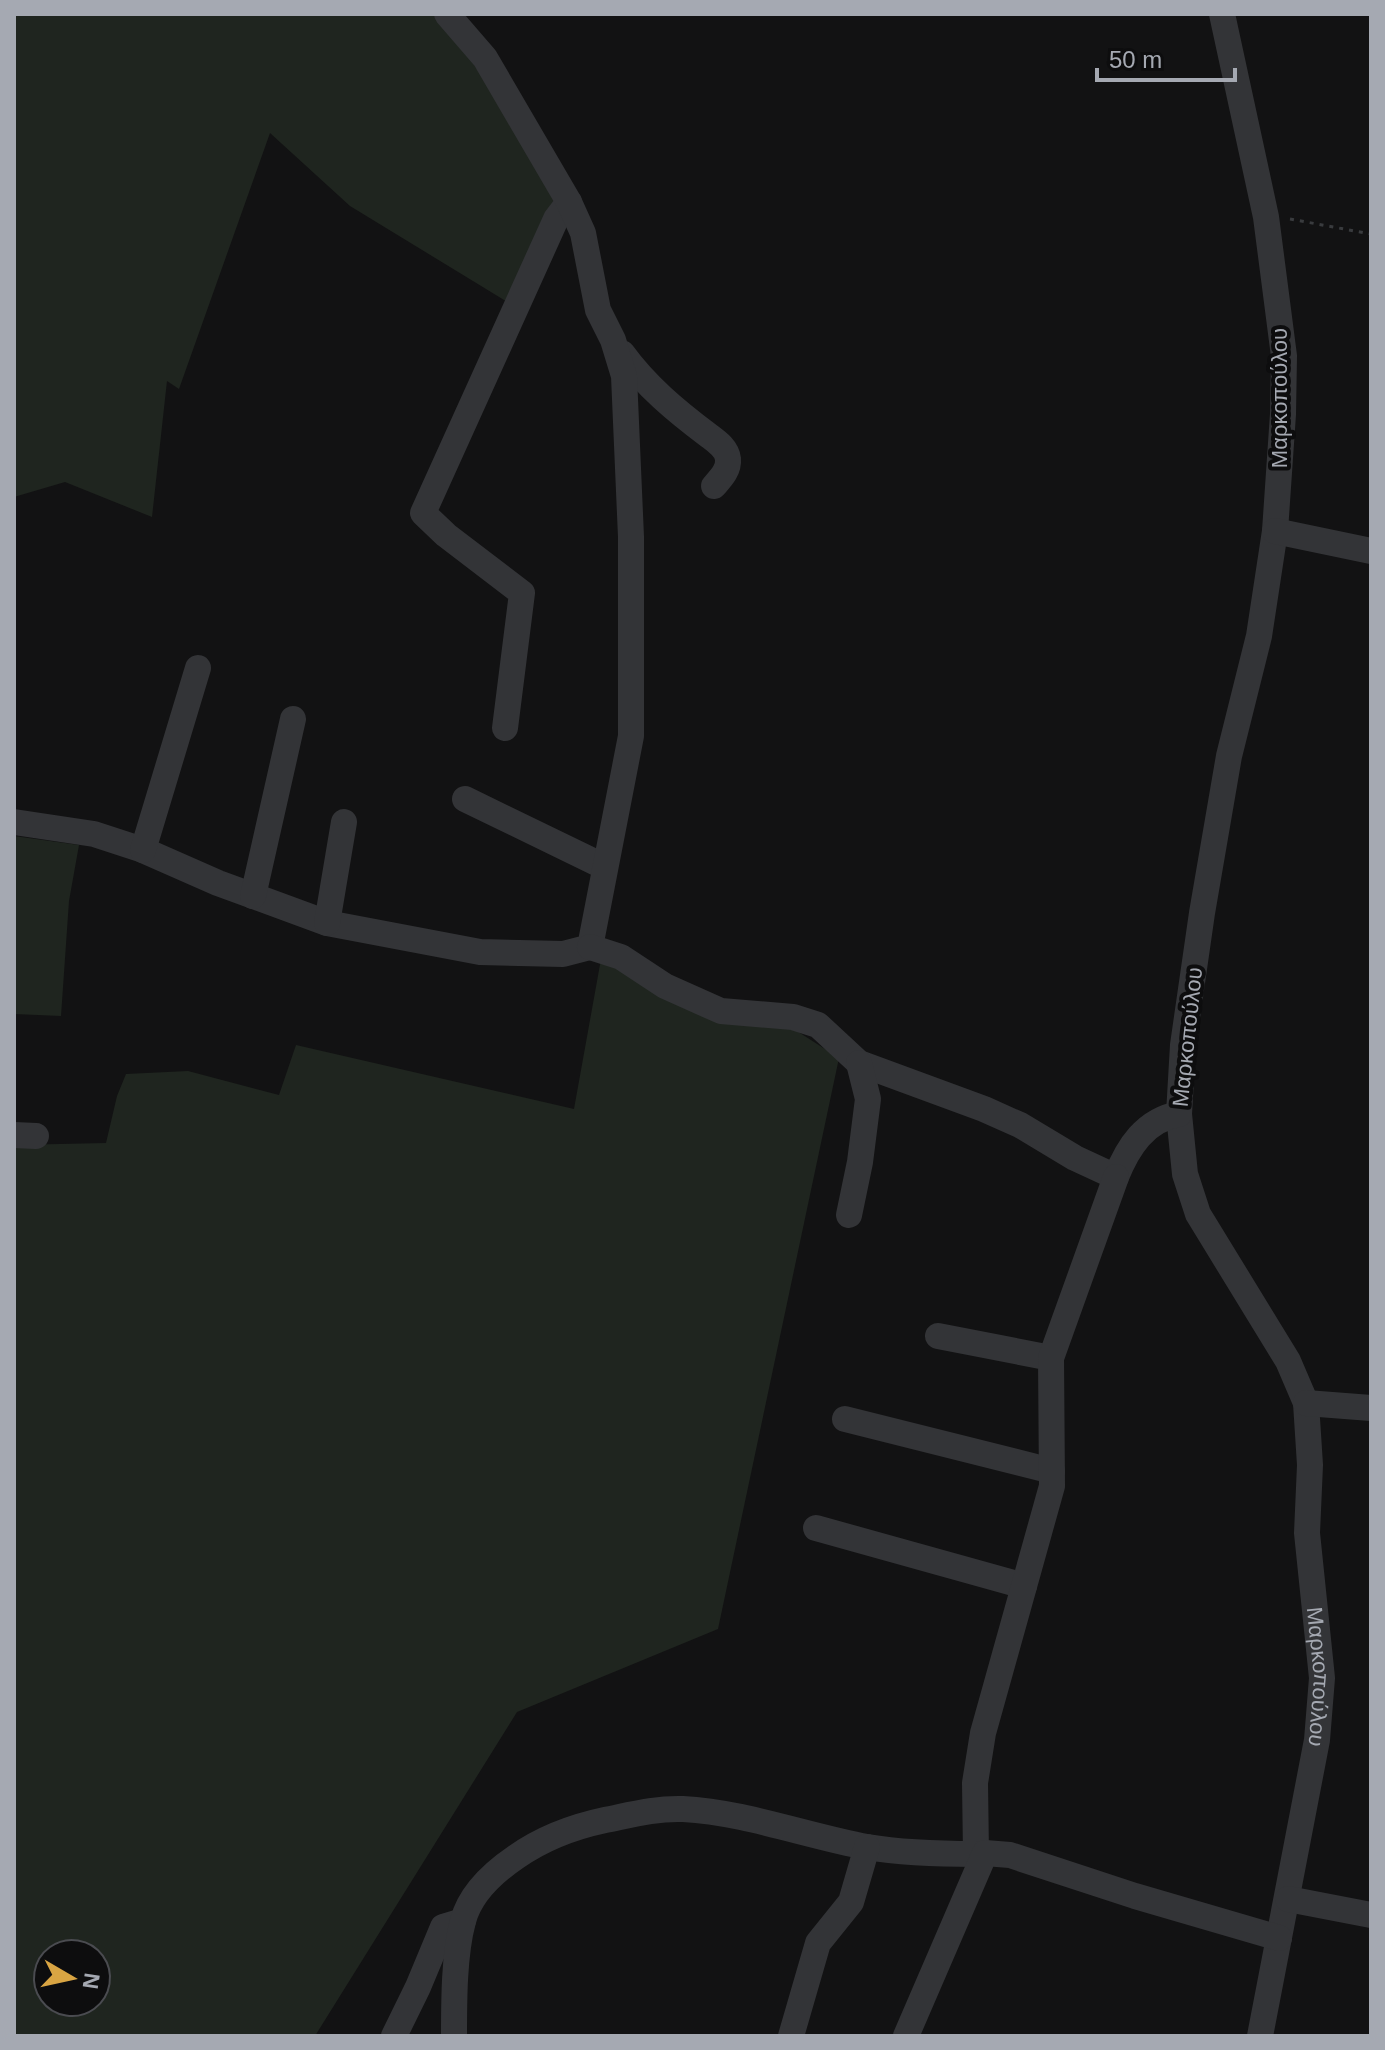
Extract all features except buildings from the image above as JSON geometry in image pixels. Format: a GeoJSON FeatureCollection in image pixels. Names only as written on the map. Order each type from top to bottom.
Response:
{"type":"FeatureCollection","features":[{"type":"Feature","properties":{"kind":"street"},"geometry":{"type":"LineString","coordinates":[[447,14],[485,58],[569,202],[583,233],[598,310],[613,340],[636,372],[671,407],[722,446],[728,458],[726,473],[714,486]]}},
{"type":"Feature","properties":{"kind":"street","name":"Μαρκοπούλου"},"geometry":{"type":"LineString","coordinates":[[1222,14],[1266,217],[1284,356],[1283,414],[1275,531],[1259,636],[1229,756],[1202,913],[1183,1045],[1179,1114],[1185,1174],[1198,1214],[1288,1361],[1306,1403],[1310,1465],[1307,1533],[1322,1678],[1317,1740],[1260,2036]]}},
{"type":"Feature","properties":{"kind":"street"},"geometry":{"type":"LineString","coordinates":[[505,728],[522,593],[446,535],[423,513],[556,219],[569,202]]}},
{"type":"Feature","properties":{"kind":"street"},"geometry":{"type":"LineString","coordinates":[[590,947],[631,736],[631,537],[624,376],[613,340]]}},
{"type":"Feature","properties":{"kind":"street"},"geometry":{"type":"LineString","coordinates":[[1275,531],[1371,551]]}},
{"type":"Feature","properties":{"kind":"street"},"geometry":{"type":"LineString","coordinates":[[143,850],[198,668]]}},
{"type":"Feature","properties":{"kind":"street"},"geometry":{"type":"LineString","coordinates":[[253,896],[293,719]]}},
{"type":"Feature","properties":{"kind":"street"},"geometry":{"type":"LineString","coordinates":[[465,799],[605,867]]}},
{"type":"Feature","properties":{"kind":"street"},"geometry":{"type":"LineString","coordinates":[[14,822],[94,834],[143,850],[218,883],[327,923],[480,952],[563,954],[590,947],[621,957],[665,986],[721,1011],[793,1017],[818,1025],[859,1063],[984,1109],[1116,1177]]}},
{"type":"Feature","properties":{"kind":"street"},"geometry":{"type":"LineString","coordinates":[[327,923],[344,822]]}},
{"type":"Feature","properties":{"kind":"street"},"geometry":{"type":"LineString","coordinates":[[849,1215],[868,1099],[859,1063]]}},
{"type":"Feature","properties":{"kind":"street"},"geometry":{"type":"LineString","coordinates":[[906,2036],[980,1854],[975,1783],[983,1733],[1052,1486],[1051,1358],[1123,1161],[1144,1130],[1165,1117],[1179,1114]]}},
{"type":"Feature","properties":{"kind":"street"},"geometry":{"type":"LineString","coordinates":[[938,1336],[1051,1358]]}},
{"type":"Feature","properties":{"kind":"street"},"geometry":{"type":"LineString","coordinates":[[1306,1403],[1371,1408]]}},
{"type":"Feature","properties":{"kind":"street"},"geometry":{"type":"LineString","coordinates":[[845,1419],[1052,1471]]}},
{"type":"Feature","properties":{"kind":"street"},"geometry":{"type":"LineString","coordinates":[[816,1528],[1024,1586]]}},
{"type":"Feature","properties":{"kind":"street"},"geometry":{"type":"LineString","coordinates":[[454,2036],[463,1921],[471,1900],[500,1868],[535,1843],[581,1825],[642,1812],[696,1811],[795,1829],[867,1847],[937,1854],[1010,1855],[1279,1938]]}},
{"type":"Feature","properties":{"kind":"street"},"geometry":{"type":"LineString","coordinates":[[791,2036],[818,1943],[851,1902],[867,1847]]}},
{"type":"Feature","properties":{"kind":"street"},"geometry":{"type":"LineString","coordinates":[[1288,1899],[1371,1915]]}},
{"type":"Feature","properties":{"kind":"street"},"geometry":{"type":"LineString","coordinates":[[394,2036],[443,1927],[463,1921]]}},
{"type":"Feature","properties":{"kind":"path"},"geometry":{"type":"LineString","coordinates":[[1266,217],[1300,219],[1371,234]]}},
{"type":"Feature","properties":{"kind":"shaded area"},"geometry":{"type":"Polygon","coordinates":[[[14,14],[435,14],[448,24],[559,196],[509,303],[350,206],[270,133],[179,389],[167,381],[152,517],[65,482],[14,497],[14,14]]]}},
{"type":"Feature","properties":{"kind":"shaded area"},"geometry":{"type":"Polygon","coordinates":[[[14,836],[79,845],[69,901],[61,1016],[14,1014],[14,836]]]}},
{"type":"Feature","properties":{"kind":"shaded area"},"geometry":{"type":"Polygon","coordinates":[[[601,959],[789,1026],[839,1058],[718,1629],[517,1712],[315,2036],[14,2036],[14,1145],[106,1143],[117,1096],[126,1074],[188,1071],[279,1095],[296,1045],[574,1109],[601,959]]]}}]}
